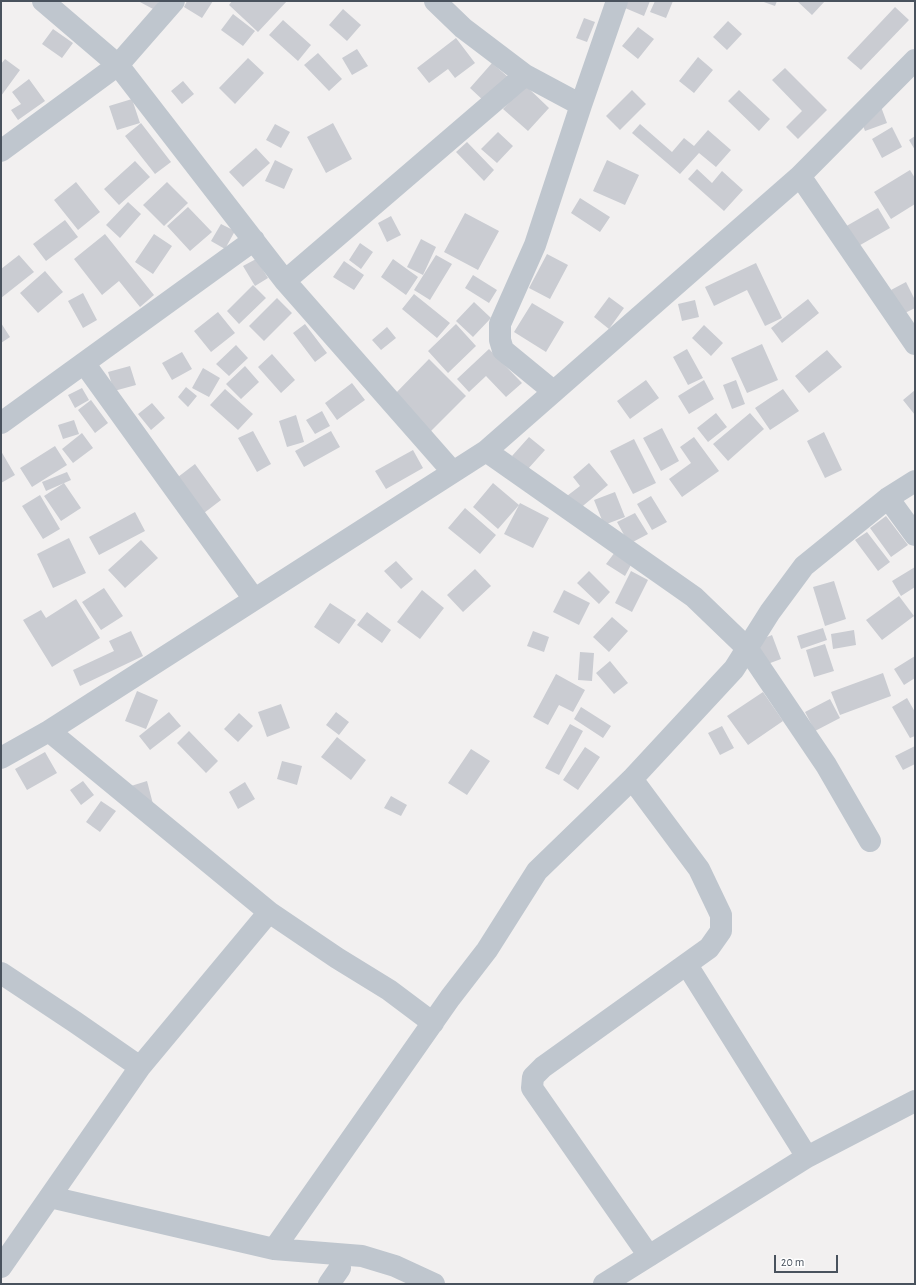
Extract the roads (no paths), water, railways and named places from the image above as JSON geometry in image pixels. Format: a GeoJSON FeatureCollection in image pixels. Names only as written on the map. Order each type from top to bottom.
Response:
{"type":"FeatureCollection","features":[{"type":"Feature","properties":{"kind":"street"},"geometry":{"type":"LineString","coordinates":[[43,1],[118,65],[285,281],[452,471]]}},
{"type":"Feature","properties":{"kind":"street"},"geometry":{"type":"LineString","coordinates":[[1,150],[118,65],[174,1]]}},
{"type":"Feature","properties":{"kind":"street"},"geometry":{"type":"LineString","coordinates":[[435,1],[463,28],[525,76],[581,105]]}},
{"type":"Feature","properties":{"kind":"street"},"geometry":{"type":"LineString","coordinates":[[553,391],[503,350],[500,340],[500,324],[535,245],[617,1]]}},
{"type":"Feature","properties":{"kind":"street"},"geometry":{"type":"LineString","coordinates":[[1,758],[49,731],[486,450],[800,176],[915,60]]}},
{"type":"Feature","properties":{"kind":"street"},"geometry":{"type":"LineString","coordinates":[[285,281],[525,76]]}},
{"type":"Feature","properties":{"kind":"street"},"geometry":{"type":"LineString","coordinates":[[800,176],[915,344]]}},
{"type":"Feature","properties":{"kind":"street"},"geometry":{"type":"LineString","coordinates":[[1,423],[254,240]]}},
{"type":"Feature","properties":{"kind":"street"},"geometry":{"type":"LineString","coordinates":[[84,363],[254,599]]}},
{"type":"Feature","properties":{"kind":"street"},"geometry":{"type":"LineString","coordinates":[[486,450],[694,597],[747,648],[826,765],[870,841]]}},
{"type":"Feature","properties":{"kind":"street"},"geometry":{"type":"LineString","coordinates":[[274,1249],[433,1023],[487,950],[537,871],[632,779],[734,669],[770,612],[804,566],[888,498],[915,481]]}},
{"type":"Feature","properties":{"kind":"street"},"geometry":{"type":"LineString","coordinates":[[888,498],[915,535]]}},
{"type":"Feature","properties":{"kind":"street"},"geometry":{"type":"LineString","coordinates":[[49,731],[269,912],[337,958],[389,990],[433,1023]]}},
{"type":"Feature","properties":{"kind":"street"},"geometry":{"type":"LineString","coordinates":[[632,779],[699,869],[720,915],[720,931],[709,948],[543,1068],[534,1077],[532,1088],[649,1256]]}},
{"type":"Feature","properties":{"kind":"street"},"geometry":{"type":"LineString","coordinates":[[1,1267],[140,1068],[269,912]]}},
{"type":"Feature","properties":{"kind":"street"},"geometry":{"type":"LineString","coordinates":[[686,965],[807,1157]]}},
{"type":"Feature","properties":{"kind":"street"},"geometry":{"type":"LineString","coordinates":[[1,973],[76,1022],[140,1068]]}},
{"type":"Feature","properties":{"kind":"street"},"geometry":{"type":"LineString","coordinates":[[604,1284],[807,1157],[915,1102]]}},
{"type":"Feature","properties":{"kind":"street"},"geometry":{"type":"LineString","coordinates":[[50,1197],[274,1249],[362,1256],[395,1266],[434,1284]]}}]}
